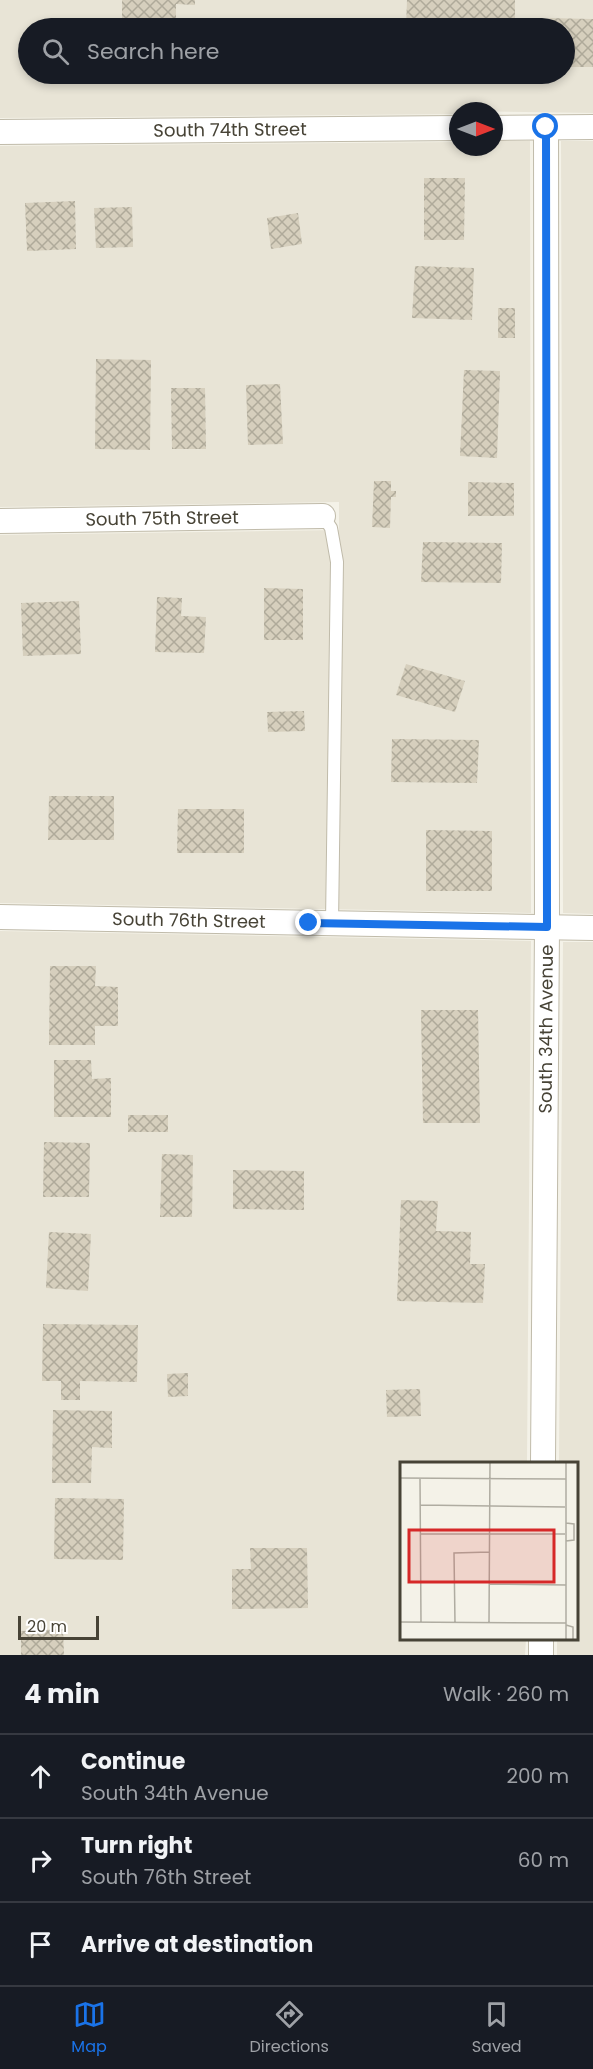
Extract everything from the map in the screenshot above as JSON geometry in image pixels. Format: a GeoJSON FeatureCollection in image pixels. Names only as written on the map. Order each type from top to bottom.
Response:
{"type":"FeatureCollection","features":[{"type":"Feature","properties":{"kind":"street","name":"South 34th Avenue"},"geometry":{"type":"LineString","coordinates":[[543,1462],[547,927],[546,127]]}},
{"type":"Feature","properties":{"kind":"street"},"geometry":{"type":"LineString","coordinates":[[503,128],[593,127]]}},
{"type":"Feature","properties":{"kind":"street","name":"South 74th Street"},"geometry":{"type":"LineString","coordinates":[[0,132],[449,128]]}},
{"type":"Feature","properties":{"kind":"street","name":"South 75th Street"},"geometry":{"type":"LineString","coordinates":[[0,521],[323,516]]}},
{"type":"Feature","properties":{"kind":"street","name":"South 76th Street"},"geometry":{"type":"LineString","coordinates":[[0,917],[593,928]]}},
{"type":"Feature","properties":{"kind":"lane"},"geometry":{"type":"LineString","coordinates":[[323,516],[331,528],[337,562],[332,923]]}},
{"type":"Feature","properties":{"kind":"shaded area"},"geometry":{"type":"Polygon","coordinates":[[[0,0],[593,0],[593,113],[503,112],[503,102],[449,102],[449,114],[0,118],[0,0]]]}},
{"type":"Feature","properties":{"kind":"shaded area"},"geometry":{"type":"Polygon","coordinates":[[[503,141],[530,141],[531,913],[0,903],[0,535],[339,530],[339,502],[0,507],[0,146],[449,142],[449,156],[503,156],[503,141]]]}},
{"type":"Feature","properties":{"kind":"shaded area"},"geometry":{"type":"Polygon","coordinates":[[[561,141],[593,141],[593,914],[563,913],[561,141]]]}},
{"type":"Feature","properties":{"kind":"shaded area"},"geometry":{"type":"Polygon","coordinates":[[[0,931],[531,941],[527,1462],[400,1462],[400,1640],[526,1640],[525,1655],[0,1655],[0,931]]]}},
{"type":"Feature","properties":{"kind":"shaded area"},"geometry":{"type":"Polygon","coordinates":[[[563,942],[593,942],[593,1655],[557,1655],[557,1640],[578,1640],[578,1462],[559,1462],[563,942]]]}},
{"type":"Feature","properties":{"kind":"building"},"geometry":{"type":"Polygon","coordinates":[[[122,0],[195,0],[195,5],[176,4],[176,18],[122,18],[122,0]]]}},
{"type":"Feature","properties":{"kind":"building"},"geometry":{"type":"Polygon","coordinates":[[[407,0],[515,0],[515,18],[406,18],[407,0]]]}},
{"type":"Feature","properties":{"kind":"building"},"geometry":{"type":"Polygon","coordinates":[[[575,19],[593,19],[593,67],[575,67],[575,19]]]}},
{"type":"Feature","properties":{"kind":"building"},"geometry":{"type":"Polygon","coordinates":[[[424,178],[465,178],[464,240],[424,240],[424,178]]]}},
{"type":"Feature","properties":{"kind":"building"},"geometry":{"type":"Polygon","coordinates":[[[75,201],[76,249],[27,251],[25,203],[75,201]]]}},
{"type":"Feature","properties":{"kind":"building"},"geometry":{"type":"Polygon","coordinates":[[[132,207],[133,247],[96,248],[94,208],[132,207]]]}},
{"type":"Feature","properties":{"kind":"building"},"geometry":{"type":"Polygon","coordinates":[[[298,213],[302,244],[271,249],[267,218],[298,213]]]}},
{"type":"Feature","properties":{"kind":"building"},"geometry":{"type":"Polygon","coordinates":[[[415,266],[474,268],[472,320],[412,318],[415,266]]]}},
{"type":"Feature","properties":{"kind":"building"},"geometry":{"type":"Polygon","coordinates":[[[498,308],[515,308],[515,338],[498,338],[498,308]]]}},
{"type":"Feature","properties":{"kind":"building"},"geometry":{"type":"Polygon","coordinates":[[[96,359],[151,360],[150,450],[95,449],[96,359]]]}},
{"type":"Feature","properties":{"kind":"building"},"geometry":{"type":"Polygon","coordinates":[[[464,370],[500,371],[497,458],[460,456],[464,370]]]}},
{"type":"Feature","properties":{"kind":"building"},"geometry":{"type":"Polygon","coordinates":[[[280,384],[283,444],[248,445],[246,385],[280,384]]]}},
{"type":"Feature","properties":{"kind":"building"},"geometry":{"type":"Polygon","coordinates":[[[171,388],[205,388],[206,449],[172,449],[171,388]]]}},
{"type":"Feature","properties":{"kind":"building"},"geometry":{"type":"Polygon","coordinates":[[[374,481],[391,481],[391,491],[396,491],[396,497],[391,497],[390,528],[372,527],[374,481]]]}},
{"type":"Feature","properties":{"kind":"building"},"geometry":{"type":"Polygon","coordinates":[[[468,482],[514,483],[514,516],[468,516],[468,482]]]}},
{"type":"Feature","properties":{"kind":"building"},"geometry":{"type":"Polygon","coordinates":[[[423,542],[502,543],[501,583],[421,582],[423,542]]]}},
{"type":"Feature","properties":{"kind":"building"},"geometry":{"type":"Polygon","coordinates":[[[264,588],[303,589],[303,640],[264,640],[264,588]]]}},
{"type":"Feature","properties":{"kind":"building"},"geometry":{"type":"Polygon","coordinates":[[[157,597],[182,598],[181,616],[206,617],[204,653],[155,652],[157,597]]]}},
{"type":"Feature","properties":{"kind":"building"},"geometry":{"type":"Polygon","coordinates":[[[79,601],[81,654],[23,656],[21,603],[79,601]]]}},
{"type":"Feature","properties":{"kind":"building"},"geometry":{"type":"Polygon","coordinates":[[[406,664],[465,681],[455,712],[396,695],[406,664]]]}},
{"type":"Feature","properties":{"kind":"building"},"geometry":{"type":"Polygon","coordinates":[[[304,711],[305,731],[268,732],[267,712],[304,711]]]}},
{"type":"Feature","properties":{"kind":"building"},"geometry":{"type":"Polygon","coordinates":[[[392,739],[479,740],[477,783],[391,782],[392,739]]]}},
{"type":"Feature","properties":{"kind":"building"},"geometry":{"type":"Polygon","coordinates":[[[49,796],[114,796],[114,840],[48,840],[49,796]]]}},
{"type":"Feature","properties":{"kind":"building"},"geometry":{"type":"Polygon","coordinates":[[[178,809],[244,809],[244,853],[177,853],[178,809]]]}},
{"type":"Feature","properties":{"kind":"building"},"geometry":{"type":"Polygon","coordinates":[[[426,830],[492,831],[492,891],[426,891],[426,830]]]}},
{"type":"Feature","properties":{"kind":"building"},"geometry":{"type":"Polygon","coordinates":[[[50,966],[96,966],[95,986],[118,987],[118,1026],[95,1026],[95,1045],[49,1045],[50,966]]]}},
{"type":"Feature","properties":{"kind":"building"},"geometry":{"type":"Polygon","coordinates":[[[421,1010],[478,1010],[480,1123],[423,1123],[421,1010]]]}},
{"type":"Feature","properties":{"kind":"building"},"geometry":{"type":"Polygon","coordinates":[[[54,1060],[91,1060],[92,1079],[111,1078],[111,1117],[54,1117],[54,1060]]]}},
{"type":"Feature","properties":{"kind":"building"},"geometry":{"type":"Polygon","coordinates":[[[128,1115],[168,1115],[168,1132],[128,1132],[128,1115]]]}},
{"type":"Feature","properties":{"kind":"building"},"geometry":{"type":"Polygon","coordinates":[[[44,1142],[90,1143],[89,1197],[43,1197],[44,1142]]]}},
{"type":"Feature","properties":{"kind":"building"},"geometry":{"type":"Polygon","coordinates":[[[162,1154],[193,1155],[192,1217],[160,1217],[162,1154]]]}},
{"type":"Feature","properties":{"kind":"building"},"geometry":{"type":"Polygon","coordinates":[[[233,1170],[304,1171],[304,1210],[233,1209],[233,1170]]]}},
{"type":"Feature","properties":{"kind":"building"},"geometry":{"type":"Polygon","coordinates":[[[401,1200],[438,1201],[436,1231],[471,1232],[470,1264],[485,1264],[483,1303],[397,1301],[401,1200]]]}},
{"type":"Feature","properties":{"kind":"building"},"geometry":{"type":"Polygon","coordinates":[[[49,1232],[91,1234],[88,1291],[46,1288],[49,1232]]]}},
{"type":"Feature","properties":{"kind":"building"},"geometry":{"type":"Polygon","coordinates":[[[43,1324],[138,1325],[137,1382],[80,1381],[80,1400],[61,1400],[61,1381],[42,1381],[43,1324]]]}},
{"type":"Feature","properties":{"kind":"building"},"geometry":{"type":"Polygon","coordinates":[[[188,1373],[188,1396],[168,1397],[167,1374],[188,1373]]]}},
{"type":"Feature","properties":{"kind":"building"},"geometry":{"type":"Polygon","coordinates":[[[420,1389],[421,1416],[387,1417],[386,1390],[420,1389]]]}},
{"type":"Feature","properties":{"kind":"building"},"geometry":{"type":"Polygon","coordinates":[[[53,1410],[112,1411],[112,1448],[92,1447],[91,1483],[52,1483],[53,1410]]]}},
{"type":"Feature","properties":{"kind":"building"},"geometry":{"type":"Polygon","coordinates":[[[55,1498],[124,1499],[123,1560],[54,1559],[55,1498]]]}},
{"type":"Feature","properties":{"kind":"building"},"geometry":{"type":"Polygon","coordinates":[[[250,1548],[307,1548],[308,1608],[232,1609],[232,1569],[251,1569],[250,1548]]]}},
{"type":"Feature","properties":{"kind":"building"},"geometry":{"type":"Polygon","coordinates":[[[63,1629],[64,1655],[21,1655],[21,1631],[63,1629]]]}},
{"type":"Feature","properties":{"kind":"route"},"geometry":{"type":"LineString","coordinates":[[309,923],[547,927],[546,127]]}}]}
